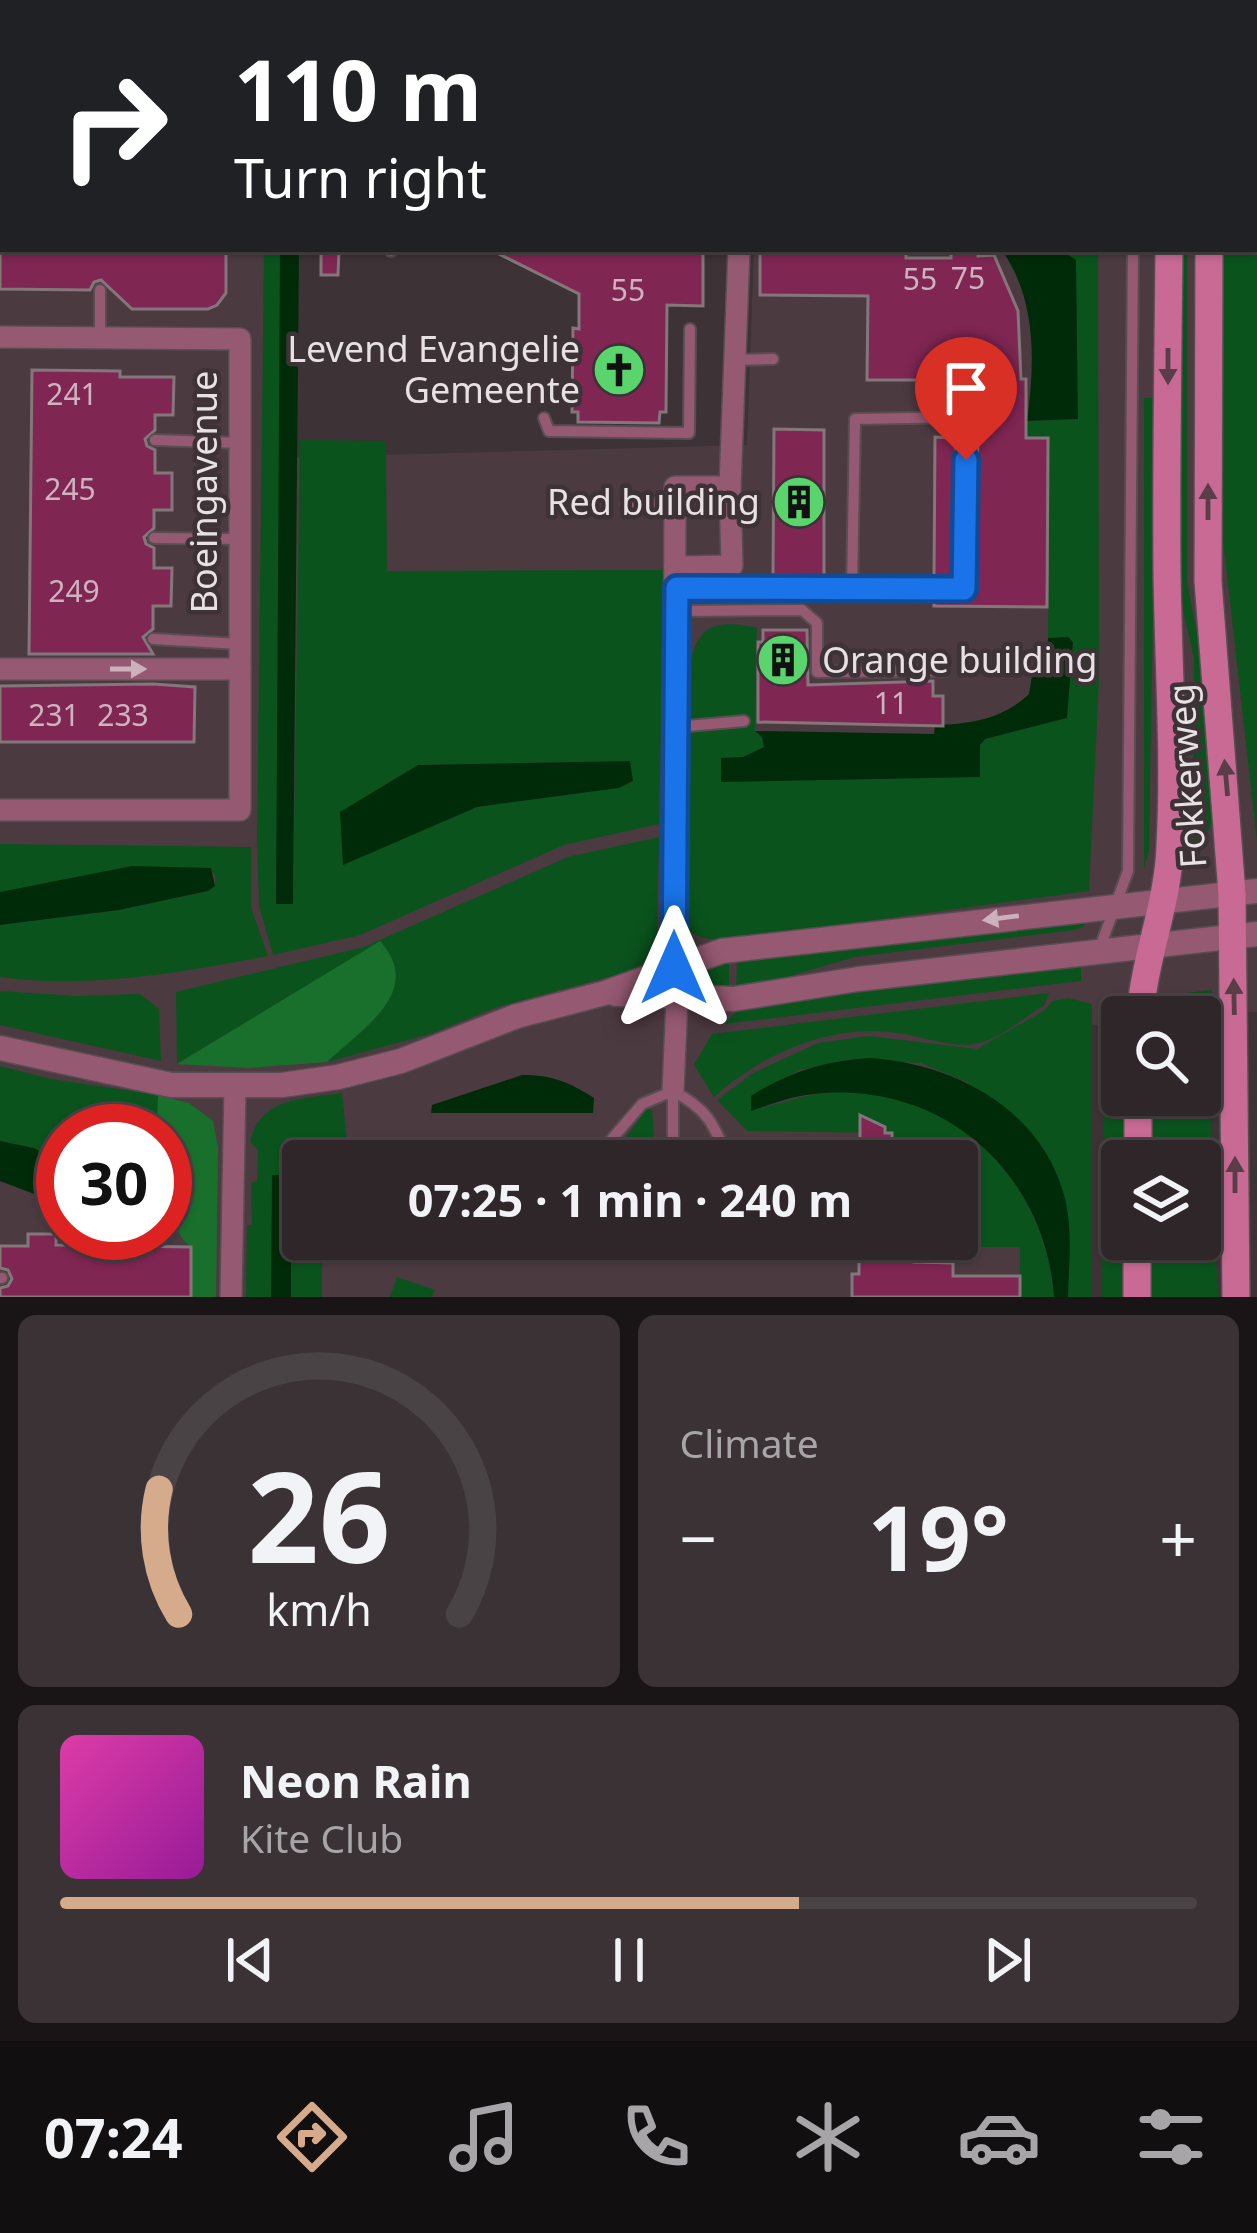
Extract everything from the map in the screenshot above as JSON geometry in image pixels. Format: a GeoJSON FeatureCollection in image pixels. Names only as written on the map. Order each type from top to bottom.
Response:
{"type":"FeatureCollection","features":[{"type":"Feature","properties":{"kind":"main road","name":"Fokkerweg"},"geometry":{"type":"LineString","coordinates":[[1143,996],[1170,852],[1169,252]]}},
{"type":"Feature","properties":{"kind":"main road","name":"Fokkerweg"},"geometry":{"type":"LineString","coordinates":[[1209,252],[1209,598],[1229,810],[1245,893],[1236,1297]]}},
{"type":"Feature","properties":{"kind":"main road"},"geometry":{"type":"LineString","coordinates":[[1137,1260],[1137,1297]]}},
{"type":"Feature","properties":{"kind":"street"},"geometry":{"type":"LineString","coordinates":[[676,589],[731,566],[732,360],[739,252]]}},
{"type":"Feature","properties":{"kind":"street","name":"Boeingavenue"},"geometry":{"type":"LineString","coordinates":[[0,337],[240,339],[240,810],[0,810]]}},
{"type":"Feature","properties":{"kind":"street"},"geometry":{"type":"LineString","coordinates":[[673,1091],[677,998],[675,487],[730,487]]}},
{"type":"Feature","properties":{"kind":"street"},"geometry":{"type":"LineString","coordinates":[[8,669],[240,669]]}},
{"type":"Feature","properties":{"kind":"street"},"geometry":{"type":"LineString","coordinates":[[0,1048],[171,1085],[235,1087],[319,1080],[375,1068],[517,1016],[722,951],[1245,893]]}},
{"type":"Feature","properties":{"kind":"street"},"geometry":{"type":"LineString","coordinates":[[604,992],[733,999],[801,986],[1245,935]]}},
{"type":"Feature","properties":{"kind":"street"},"geometry":{"type":"LineString","coordinates":[[231,1297],[235,1087]]}},
{"type":"Feature","properties":{"kind":"lane","name":"Fokkerweg"},"geometry":{"type":"LineString","coordinates":[[1099,950],[1128,875],[1133,252]]}},
{"type":"Feature","properties":{"kind":"lane"},"geometry":{"type":"LineString","coordinates":[[100,290],[100,338]]}},
{"type":"Feature","properties":{"kind":"lane"},"geometry":{"type":"LineString","coordinates":[[544,418],[549,431],[689,433],[690,329]]}},
{"type":"Feature","properties":{"kind":"lane"},"geometry":{"type":"LineString","coordinates":[[732,360],[773,359]]}},
{"type":"Feature","properties":{"kind":"lane"},"geometry":{"type":"LineString","coordinates":[[676,589],[852,589],[964,589],[967,417],[855,419],[852,589]]}},
{"type":"Feature","properties":{"kind":"lane"},"geometry":{"type":"LineString","coordinates":[[155,440],[240,442]]}},
{"type":"Feature","properties":{"kind":"lane"},"geometry":{"type":"LineString","coordinates":[[626,504],[675,503]]}},
{"type":"Feature","properties":{"kind":"lane"},"geometry":{"type":"LineString","coordinates":[[154,538],[240,539]]}},
{"type":"Feature","properties":{"kind":"lane"},"geometry":{"type":"LineString","coordinates":[[676,589],[754,608],[811,614],[818,623],[817,672],[942,671]]}},
{"type":"Feature","properties":{"kind":"lane"},"geometry":{"type":"LineString","coordinates":[[153,639],[240,644]]}},
{"type":"Feature","properties":{"kind":"lane"},"geometry":{"type":"LineString","coordinates":[[676,727],[744,721]]}},
{"type":"Feature","properties":{"kind":"lane"},"geometry":{"type":"LineString","coordinates":[[611,1140],[642,1103],[673,1091]]}},
{"type":"Feature","properties":{"kind":"lane"},"geometry":{"type":"LineString","coordinates":[[673,1091],[674,1140]]}},
{"type":"Feature","properties":{"kind":"lane"},"geometry":{"type":"LineString","coordinates":[[673,1091],[711,1118],[720,1140]]}},
{"type":"Feature","properties":{"kind":"shaded area"},"geometry":{"type":"Polygon","coordinates":[[[0,252],[264,252],[269,458],[747,445],[754,252],[1257,252],[1257,1012],[1221,1013],[1221,996],[1101,996],[1101,1024],[1066,1027],[1062,1297],[0,1297],[0,252]]]}},
{"type":"Feature","properties":{"kind":"shaded area"},"geometry":{"type":"Polygon","coordinates":[[[264,252],[280,252],[293,903],[300,440],[386,441],[387,571],[664,570],[659,824],[564,845],[360,935],[273,955],[259,906],[264,252]],[[630,761],[418,765],[343,864],[477,807],[618,788],[633,781],[630,761]]]}},
{"type":"Feature","properties":{"kind":"shaded area"},"geometry":{"type":"Polygon","coordinates":[[[280,252],[299,252],[293,904],[276,904],[280,252]]]}},
{"type":"Feature","properties":{"kind":"shaded area"},"geometry":{"type":"Polygon","coordinates":[[[1003,252],[1059,252],[1076,260],[1078,419],[1027,421],[1030,332],[1013,268],[1003,252]]]}},
{"type":"Feature","properties":{"kind":"shaded area"},"geometry":{"type":"Polygon","coordinates":[[[1061,252],[1098,252],[1099,679],[1089,891],[741,938],[710,939],[690,932],[685,926],[689,678],[694,648],[706,631],[726,624],[757,628],[755,731],[764,747],[743,757],[899,776],[979,777],[980,745],[985,739],[1066,718],[1073,642],[1067,637],[1048,638],[1050,437],[1026,436],[1027,421],[1078,419],[1070,254],[1061,252]]]}},
{"type":"Feature","properties":{"kind":"shaded area"},"geometry":{"type":"Polygon","coordinates":[[[1180,252],[1187,252],[1187,581],[1202,661],[1213,818],[1198,859],[1193,843],[1194,659],[1179,591],[1180,252]]]}},
{"type":"Feature","properties":{"kind":"shaded area"},"geometry":{"type":"Polygon","coordinates":[[[1221,252],[1257,252],[1257,841],[1219,504],[1221,252]]]}},
{"type":"Feature","properties":{"kind":"shaded area"},"geometry":{"type":"Polygon","coordinates":[[[1144,398],[1153,398],[1156,423],[1149,850],[1144,869],[1144,398]]]}},
{"type":"Feature","properties":{"kind":"shaded area"},"geometry":{"type":"Polygon","coordinates":[[[1068,637],[1073,642],[1067,718],[985,739],[980,745],[980,777],[721,782],[721,758],[743,757],[764,747],[755,731],[934,734],[935,725],[997,715],[1029,694],[1034,663],[1047,661],[1048,638],[1068,637]]]}},
{"type":"Feature","properties":{"kind":"shaded area"},"geometry":{"type":"Polygon","coordinates":[[[630,761],[633,781],[619,788],[477,807],[343,865],[340,812],[418,765],[630,761]]]}},
{"type":"Feature","properties":{"kind":"shaded area"},"geometry":{"type":"Polygon","coordinates":[[[659,837],[657,939],[652,954],[638,969],[497,1007],[430,1034],[327,1062],[373,1019],[381,941],[177,1064],[176,992],[364,947],[568,857],[659,837]]]}},
{"type":"Feature","properties":{"kind":"shaded area"},"geometry":{"type":"Polygon","coordinates":[[[0,844],[251,847],[251,907],[268,956],[101,980],[0,977],[0,925],[119,910],[208,891],[215,885],[215,873],[180,867],[0,892],[0,844]]]}},
{"type":"Feature","properties":{"kind":"shaded area"},"geometry":{"type":"Polygon","coordinates":[[[132,866],[211,868],[215,886],[119,910],[0,925],[0,892],[132,866]]]}},
{"type":"Feature","properties":{"kind":"shaded area"},"geometry":{"type":"Polygon","coordinates":[[[1084,916],[1084,927],[1074,930],[855,957],[736,992],[737,958],[1084,916]]]}},
{"type":"Feature","properties":{"kind":"shaded area"},"geometry":{"type":"Polygon","coordinates":[[[729,958],[729,993],[705,986],[702,971],[707,965],[729,958]]]}},
{"type":"Feature","properties":{"kind":"shaded area"},"geometry":{"type":"Polygon","coordinates":[[[1081,965],[1081,981],[724,1024],[736,1006],[1081,965]]]}},
{"type":"Feature","properties":{"kind":"shaded area"},"geometry":{"type":"Polygon","coordinates":[[[1212,990],[1212,996],[1158,996],[1212,990]]]}},
{"type":"Feature","properties":{"kind":"shaded area"},"geometry":{"type":"Polygon","coordinates":[[[0,991],[140,994],[159,1009],[161,1061],[0,1025],[0,991]]]}},
{"type":"Feature","properties":{"kind":"shaded area"},"geometry":{"type":"Polygon","coordinates":[[[1049,993],[1044,1005],[987,1040],[961,1045],[878,1031],[827,1036],[778,1054],[714,1097],[694,1065],[712,1034],[1049,993]]]}},
{"type":"Feature","properties":{"kind":"shaded area"},"geometry":{"type":"Polygon","coordinates":[[[1069,998],[1092,1004],[1091,1297],[1068,1297],[1066,1208],[967,1082],[921,1063],[851,1059],[800,1070],[751,1096],[751,1110],[822,1093],[877,1095],[918,1105],[974,1140],[892,1140],[891,1133],[747,1131],[717,1100],[753,1073],[818,1043],[868,1036],[977,1049],[1045,1010],[1052,1001],[1069,998]]]}},
{"type":"Feature","properties":{"kind":"shaded area"},"geometry":{"type":"Polygon","coordinates":[[[871,1058],[933,1070],[990,1096],[1014,1115],[1052,1164],[1064,1195],[1070,1245],[1068,1297],[1054,1297],[1046,1252],[1031,1210],[1008,1174],[978,1140],[943,1119],[904,1102],[860,1094],[806,1095],[751,1111],[751,1096],[779,1080],[839,1061],[871,1058]]]}},
{"type":"Feature","properties":{"kind":"shaded area"},"geometry":{"type":"Polygon","coordinates":[[[0,1066],[158,1095],[158,1104],[36,1104],[36,1149],[0,1141],[0,1066]]]}},
{"type":"Feature","properties":{"kind":"shaded area"},"geometry":{"type":"Polygon","coordinates":[[[522,1075],[551,1078],[576,1088],[594,1098],[593,1113],[431,1113],[432,1105],[522,1075]]]}},
{"type":"Feature","properties":{"kind":"shaded area"},"geometry":{"type":"Polygon","coordinates":[[[342,1093],[347,1140],[282,1140],[282,1260],[322,1260],[322,1297],[246,1297],[247,1225],[252,1225],[251,1183],[257,1181],[258,1150],[250,1142],[263,1116],[298,1099],[342,1093]]]}},
{"type":"Feature","properties":{"kind":"shaded area"},"geometry":{"type":"Polygon","coordinates":[[[647,1109],[652,1110],[654,1140],[624,1140],[647,1109]]]}},
{"type":"Feature","properties":{"kind":"shaded area"},"geometry":{"type":"Polygon","coordinates":[[[1103,1116],[1127,1116],[1126,1140],[1103,1140],[1103,1116]]]}},
{"type":"Feature","properties":{"kind":"shaded area"},"geometry":{"type":"Polygon","coordinates":[[[1150,1116],[1211,1116],[1211,1140],[1149,1140],[1150,1116]]]}},
{"type":"Feature","properties":{"kind":"shaded area"},"geometry":{"type":"Polygon","coordinates":[[[0,1141],[36,1149],[36,1195],[0,1181],[0,1141]]]}},
{"type":"Feature","properties":{"kind":"shaded area"},"geometry":{"type":"Polygon","coordinates":[[[978,1143],[1012,1179],[1032,1215],[1047,1254],[1054,1297],[1020,1297],[1020,1247],[978,1247],[978,1143]]]}},
{"type":"Feature","properties":{"kind":"shaded area"},"geometry":{"type":"Polygon","coordinates":[[[272,1175],[282,1175],[282,1260],[291,1260],[291,1297],[271,1297],[272,1175]]]}},
{"type":"Feature","properties":{"kind":"shaded area"},"geometry":{"type":"Polygon","coordinates":[[[1102,1260],[1124,1260],[1125,1297],[1102,1297],[1102,1260]]]}},
{"type":"Feature","properties":{"kind":"shaded area"},"geometry":{"type":"Polygon","coordinates":[[[1148,1260],[1216,1260],[1219,1297],[1148,1297],[1148,1260]]]}},
{"type":"Feature","properties":{"kind":"shaded area"},"geometry":{"type":"Polygon","coordinates":[[[397,1277],[435,1290],[432,1297],[390,1297],[397,1277]]]}},
{"type":"Feature","properties":{"kind":"green space"},"geometry":{"type":"Polygon","coordinates":[[[380,941],[396,976],[392,992],[371,1022],[327,1062],[249,1068],[177,1064],[380,941]]]}},
{"type":"Feature","properties":{"kind":"green space"},"geometry":{"type":"Polygon","coordinates":[[[158,1095],[190,1104],[158,1104],[158,1095]]]}},
{"type":"Feature","properties":{"kind":"green space"},"geometry":{"type":"Polygon","coordinates":[[[192,1105],[213,1121],[218,1148],[216,1297],[191,1297],[192,1105]]]}},
{"type":"Feature","properties":{"kind":"building"},"geometry":{"type":"Polygon","coordinates":[[[0,252],[226,252],[226,293],[208,309],[132,309],[101,280],[90,290],[0,289],[0,252]]]}},
{"type":"Feature","properties":{"kind":"building"},"geometry":{"type":"Polygon","coordinates":[[[321,252],[339,252],[338,275],[321,275],[321,252]]]}},
{"type":"Feature","properties":{"kind":"building","name":"Levend Evangelie Gemeente"},"geometry":{"type":"Polygon","coordinates":[[[495,252],[703,252],[703,306],[667,305],[666,412],[660,412],[659,423],[578,422],[578,412],[572,412],[573,328],[579,329],[579,294],[495,252]]]}},
{"type":"Feature","properties":{"kind":"building"},"geometry":{"type":"Polygon","coordinates":[[[760,252],[906,252],[906,258],[951,258],[951,252],[994,255],[1018,311],[1021,379],[1026,379],[1026,438],[1048,438],[1047,607],[934,606],[934,599],[966,599],[975,590],[979,380],[867,380],[868,296],[760,295],[760,252]]]}},
{"type":"Feature","properties":{"kind":"building"},"geometry":{"type":"Polygon","coordinates":[[[32,370],[174,377],[173,415],[155,415],[155,430],[145,439],[155,450],[155,473],[172,473],[172,510],[154,510],[154,528],[144,537],[154,548],[154,568],[172,568],[171,606],[153,606],[153,629],[143,637],[153,654],[29,654],[32,370]]]}},
{"type":"Feature","properties":{"kind":"building","name":"Red building"},"geometry":{"type":"Polygon","coordinates":[[[774,429],[824,430],[824,576],[773,575],[774,429]]]}},
{"type":"Feature","properties":{"kind":"building"},"geometry":{"type":"Polygon","coordinates":[[[935,437],[956,438],[955,579],[934,579],[935,437]]]}},
{"type":"Feature","properties":{"kind":"building","name":"Orange building"},"geometry":{"type":"Polygon","coordinates":[[[763,630],[807,630],[808,685],[933,681],[933,696],[943,696],[943,726],[758,722],[758,642],[763,642],[763,630]]]}},
{"type":"Feature","properties":{"kind":"building"},"geometry":{"type":"Polygon","coordinates":[[[0,686],[195,687],[194,742],[0,742],[0,686]]]}},
{"type":"Feature","properties":{"kind":"building"},"geometry":{"type":"Polygon","coordinates":[[[860,1115],[892,1133],[892,1140],[860,1140],[860,1115]]]}},
{"type":"Feature","properties":{"kind":"building"},"geometry":{"type":"Polygon","coordinates":[[[28,1234],[36,1234],[36,1260],[191,1260],[191,1297],[0,1297],[0,1288],[12,1279],[8,1270],[0,1268],[0,1246],[28,1246],[28,1234]]]}},
{"type":"Feature","properties":{"kind":"building"},"geometry":{"type":"Polygon","coordinates":[[[859,1260],[953,1263],[953,1276],[1020,1276],[1020,1297],[852,1297],[852,1274],[859,1274],[859,1260]]]}},
{"type":"Feature","properties":{"kind":"place","name":"Levend Evangelie Gemeente"},"geometry":{"type":"Point","coordinates":[619,370]}},
{"type":"Feature","properties":{"kind":"place","name":"Red building"},"geometry":{"type":"Point","coordinates":[799,502]}},
{"type":"Feature","properties":{"kind":"place","name":"Orange building"},"geometry":{"type":"Point","coordinates":[783,660]}},
{"type":"Feature","properties":{"kind":"route"},"geometry":{"type":"LineString","coordinates":[[674,968],[677,588],[964,589],[966,460]]}}]}
